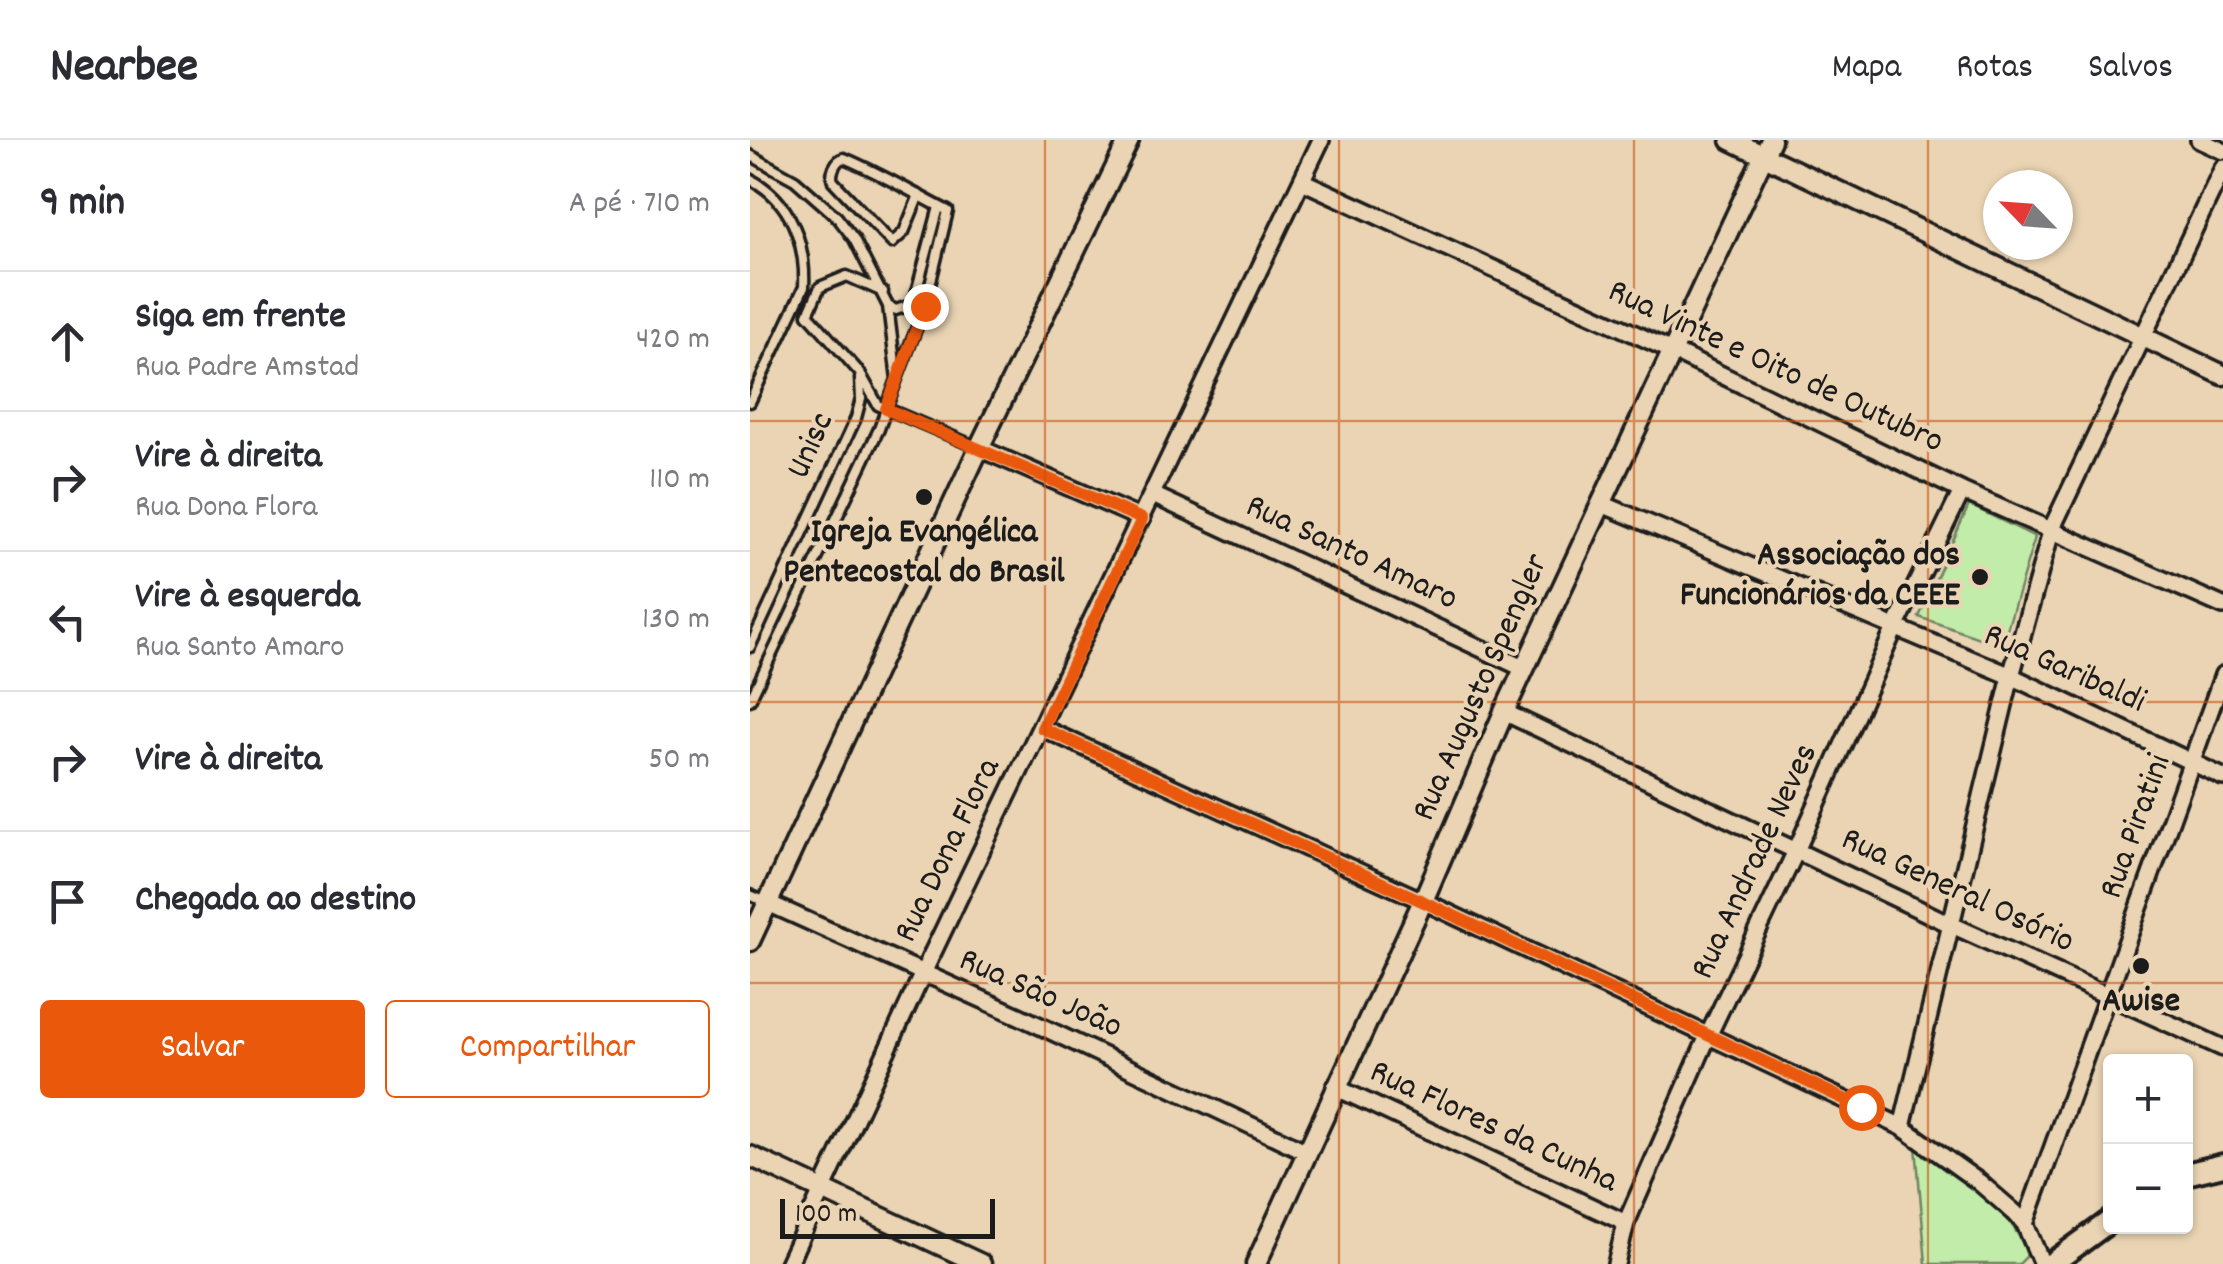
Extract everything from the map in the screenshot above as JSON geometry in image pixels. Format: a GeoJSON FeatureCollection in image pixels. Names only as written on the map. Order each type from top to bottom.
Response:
{"type":"FeatureCollection","features":[{"type":"Feature","properties":{"kind":"main road"},"geometry":{"type":"LineString","coordinates":[[2193,1172],[2223,1164]]}},
{"type":"Feature","properties":{"kind":"main road"},"geometry":{"type":"LineString","coordinates":[[2051,1264],[2103,1226]]}},
{"type":"Feature","properties":{"kind":"street"},"geometry":{"type":"LineString","coordinates":[[750,941],[979,448],[1128,140]]}},
{"type":"Feature","properties":{"kind":"street","name":"Rua Dona Flora"},"geometry":{"type":"LineString","coordinates":[[788,1264],[1321,140]]}},
{"type":"Feature","properties":{"kind":"street"},"geometry":{"type":"LineString","coordinates":[[1732,140],[1767,148],[2223,374]]}},
{"type":"Feature","properties":{"kind":"street"},"geometry":{"type":"LineString","coordinates":[[2199,140],[2223,151]]}},
{"type":"Feature","properties":{"kind":"street","name":"Rua Augusto Spengler"},"geometry":{"type":"LineString","coordinates":[[1256,1264],[1504,712],[1767,148]]}},
{"type":"Feature","properties":{"kind":"street"},"geometry":{"type":"LineString","coordinates":[[1902,1127],[2052,528],[2223,168]]}},
{"type":"Feature","properties":{"kind":"street","name":"Rua Vinte e Oito de Outubro"},"geometry":{"type":"LineString","coordinates":[[1302,181],[1962,490],[2223,606]]}},
{"type":"Feature","properties":{"kind":"street"},"geometry":{"type":"LineString","coordinates":[[979,448],[1142,519]]}},
{"type":"Feature","properties":{"kind":"street","name":"Rua Andrade Neves"},"geometry":{"type":"LineString","coordinates":[[1616,1264],[1626,1223],[1708,1036],[1962,490]]}},
{"type":"Feature","properties":{"kind":"street","name":"Rua Santo Amaro"},"geometry":{"type":"LineString","coordinates":[[1152,495],[1525,668]]}},
{"type":"Feature","properties":{"kind":"street","name":"Rua Garibaldi"},"geometry":{"type":"LineString","coordinates":[[1602,504],[1894,630],[2012,676],[2223,777]]}},
{"type":"Feature","properties":{"kind":"street","name":"Rua Piratini"},"geometry":{"type":"LineString","coordinates":[[2025,1224],[2223,675]]}},
{"type":"Feature","properties":{"kind":"street","name":"Rua General Osório"},"geometry":{"type":"LineString","coordinates":[[1504,712],[1952,926],[2223,1048]]}},
{"type":"Feature","properties":{"kind":"street"},"geometry":{"type":"LineString","coordinates":[[1042,728],[1902,1127],[1979,1182],[2025,1224],[2042,1264]]}},
{"type":"Feature","properties":{"kind":"street","name":"Rua São João"},"geometry":{"type":"LineString","coordinates":[[768,904],[1306,1151]]}},
{"type":"Feature","properties":{"kind":"street","name":"Rua Flores da Cunha"},"geometry":{"type":"LineString","coordinates":[[1335,1087],[1626,1223]]}},
{"type":"Feature","properties":{"kind":"street"},"geometry":{"type":"LineString","coordinates":[[750,1156],[980,1264]]}},
{"type":"Feature","properties":{"kind":"lane"},"geometry":{"type":"LineString","coordinates":[[750,155],[795,180],[837,217],[869,263],[882,292]]}},
{"type":"Feature","properties":{"kind":"lane"},"geometry":{"type":"LineString","coordinates":[[918,195],[904,232],[892,243],[832,182],[832,176],[838,161],[844,158],[918,195],[944,209]]}},
{"type":"Feature","properties":{"kind":"lane"},"geometry":{"type":"LineString","coordinates":[[750,179],[770,189],[798,232],[805,266],[804,288],[750,402]]}},
{"type":"Feature","properties":{"kind":"lane"},"geometry":{"type":"LineString","coordinates":[[888,306],[896,310],[913,304],[944,209]]}},
{"type":"Feature","properties":{"kind":"lane"},"geometry":{"type":"LineString","coordinates":[[897,379],[931,287],[944,209]]}},
{"type":"Feature","properties":{"kind":"lane"},"geometry":{"type":"LineString","coordinates":[[808,314],[820,287],[847,276],[882,292]]}},
{"type":"Feature","properties":{"kind":"lane","name":"Unisc"},"geometry":{"type":"LineString","coordinates":[[750,700],[897,379],[888,306],[882,292]]}},
{"type":"Feature","properties":{"kind":"lane","name":"Unisc"},"geometry":{"type":"LineString","coordinates":[[793,307],[808,314],[860,373],[876,403],[886,409]]}},
{"type":"Feature","properties":{"kind":"lane","name":"Unisc"},"geometry":{"type":"LineString","coordinates":[[750,647],[856,418],[860,373]]}},
{"type":"Feature","properties":{"kind":"lane"},"geometry":{"type":"LineString","coordinates":[[886,409],[979,448]]}},
{"type":"Feature","properties":{"kind":"lane","name":"Rua São João"},"geometry":{"type":"LineString","coordinates":[[750,895],[768,904]]}},
{"type":"Feature","properties":{"kind":"green space","name":"Associação dos Funcionários da CEEE"},"geometry":{"type":"Polygon","coordinates":[[[1969,505],[2035,537],[2002,646],[1919,617],[1969,505]]]}},
{"type":"Feature","properties":{"kind":"green space"},"geometry":{"type":"Polygon","coordinates":[[[1916,1146],[1997,1207],[2020,1238],[2027,1256],[2019,1264],[1926,1264],[1916,1146]]]}},
{"type":"Feature","properties":{"kind":"place","name":"Igreja Evangélica Pentecostal do Brasil"},"geometry":{"type":"Point","coordinates":[924,497]}},
{"type":"Feature","properties":{"kind":"place","name":"Associação dos Funcionários da CEEE"},"geometry":{"type":"Point","coordinates":[1980,577]}},
{"type":"Feature","properties":{"kind":"place","name":"Awise"},"geometry":{"type":"Point","coordinates":[2141,966]}},
{"type":"Feature","properties":{"kind":"route"},"geometry":{"type":"LineString","coordinates":[[925,306],[886,409],[1142,519],[1042,728],[1861,1107]]}}]}
